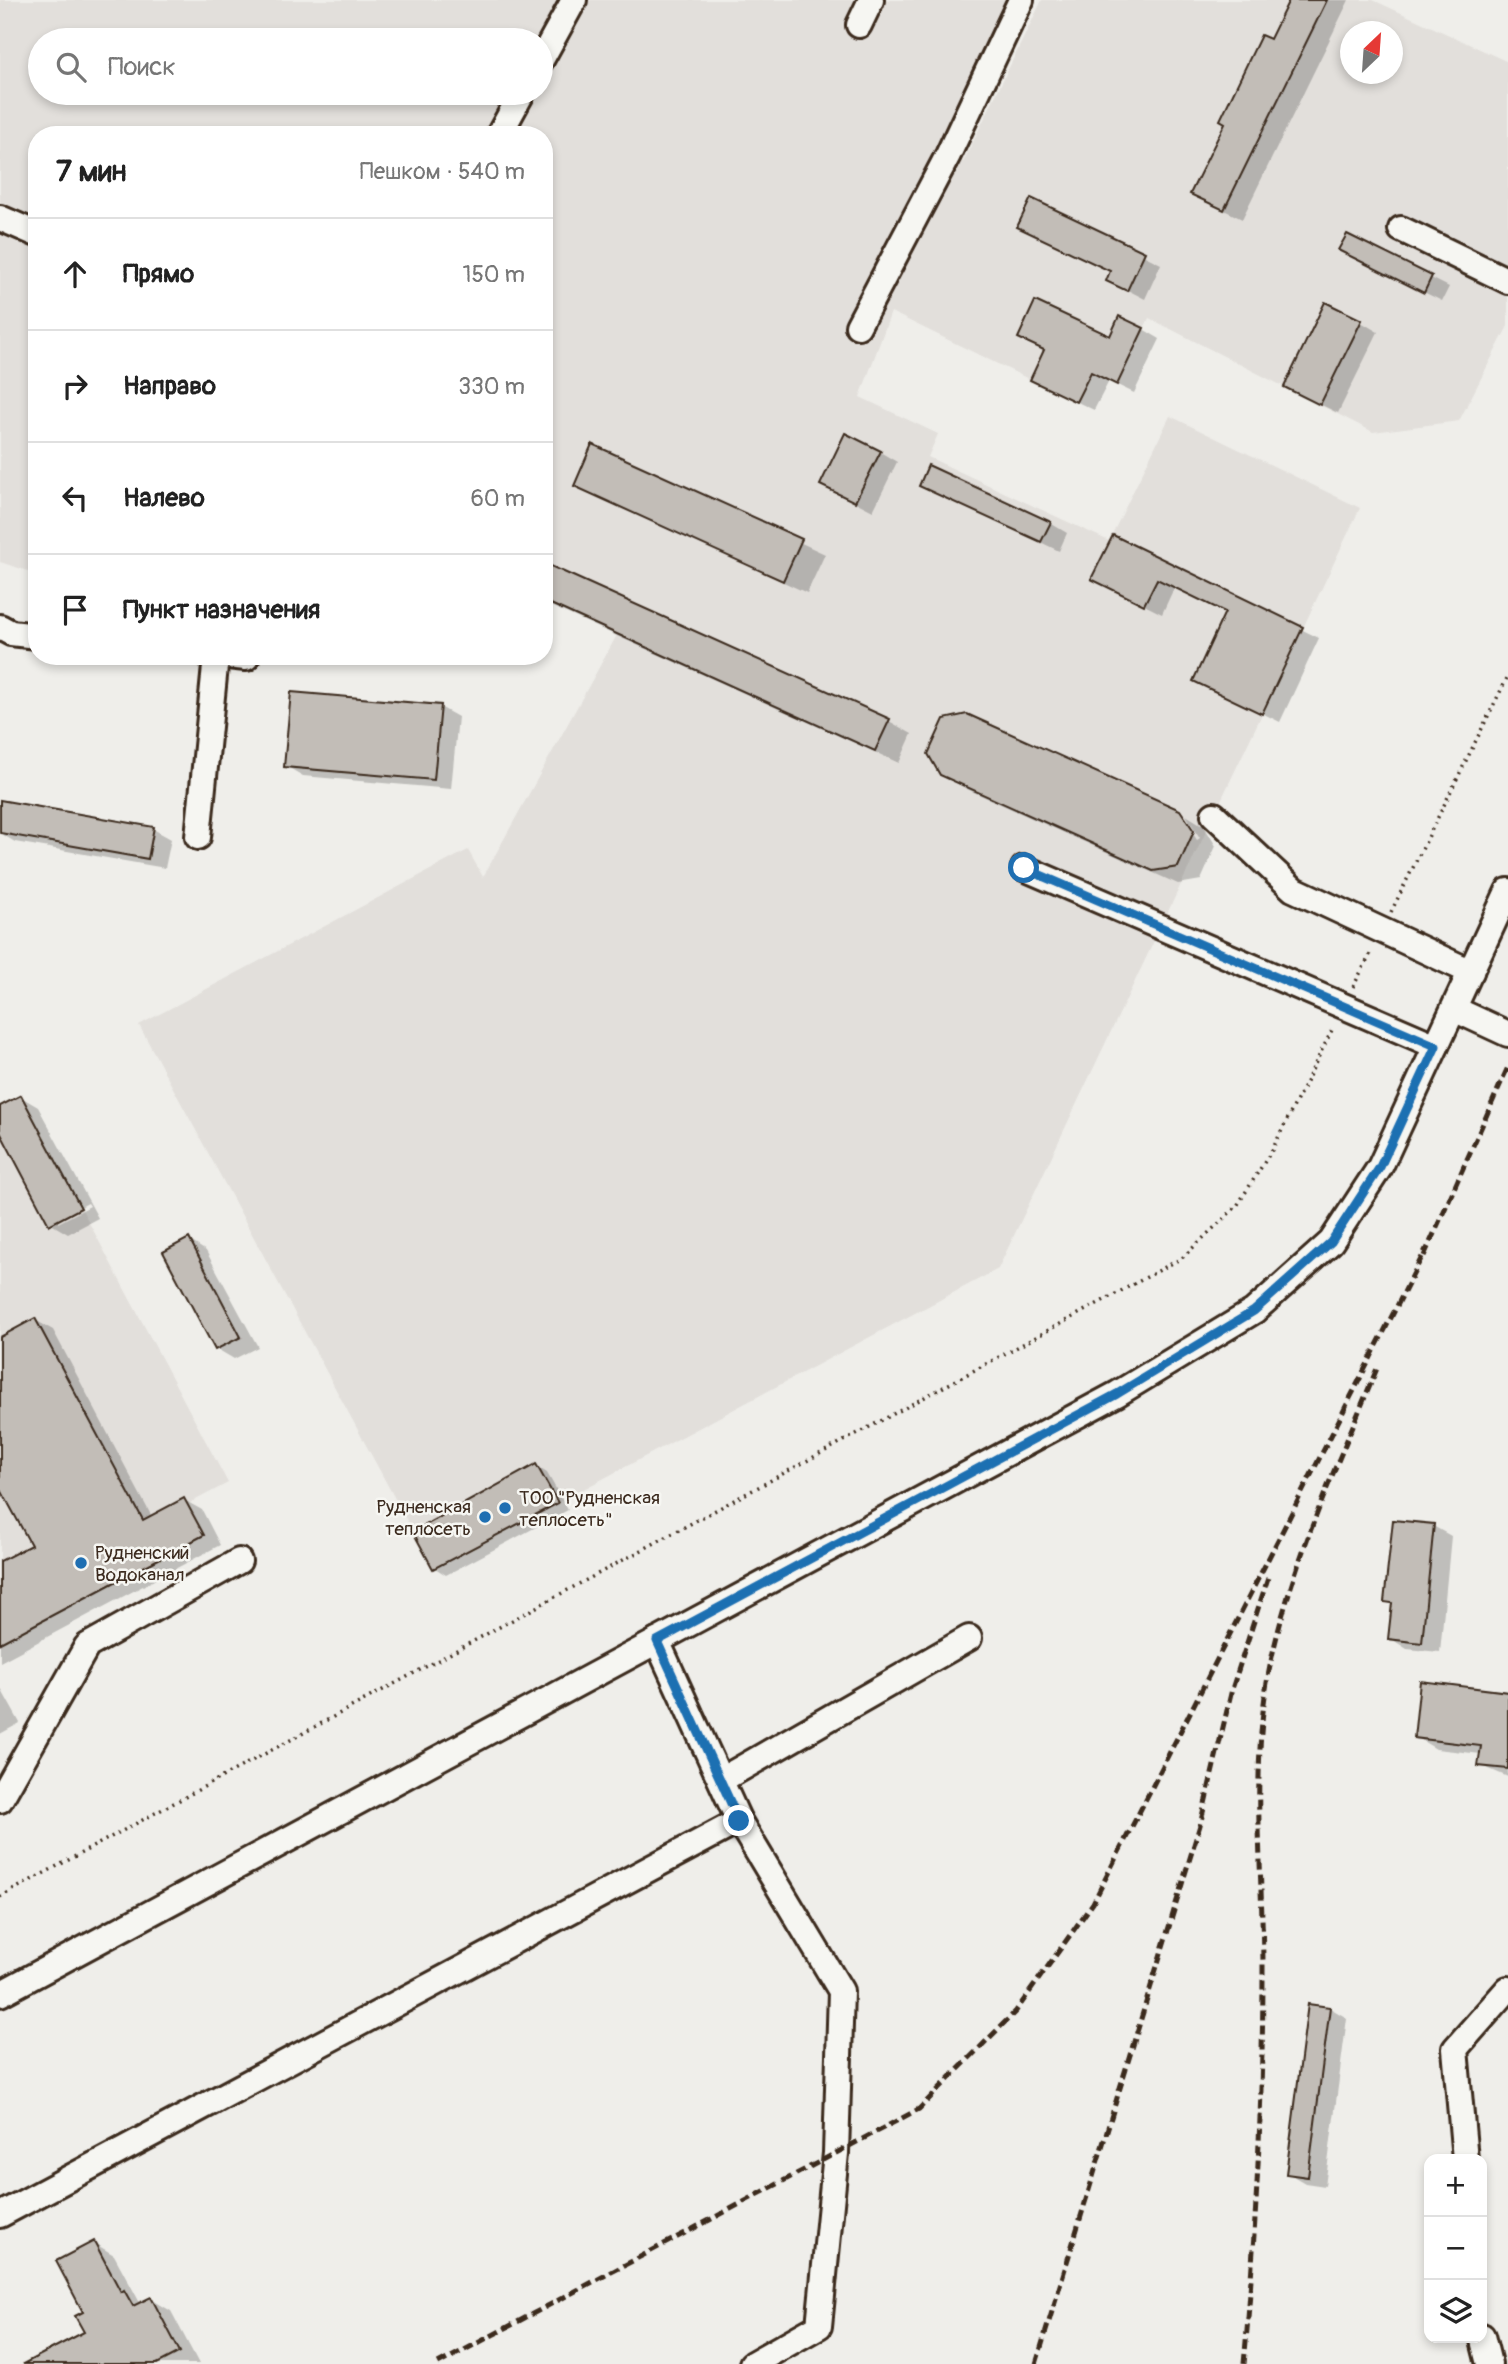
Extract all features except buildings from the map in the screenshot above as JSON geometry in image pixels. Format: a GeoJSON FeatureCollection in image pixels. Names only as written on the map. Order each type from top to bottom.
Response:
{"type":"FeatureCollection","features":[{"type":"Feature","properties":{"kind":"street"},"geometry":{"type":"LineString","coordinates":[[553,38],[574,0]]}},
{"type":"Feature","properties":{"kind":"street"},"geometry":{"type":"LineString","coordinates":[[859,25],[871,0]]}},
{"type":"Feature","properties":{"kind":"street"},"geometry":{"type":"LineString","coordinates":[[858,326],[948,155],[1021,0]]}},
{"type":"Feature","properties":{"kind":"street"},"geometry":{"type":"LineString","coordinates":[[504,126],[515,105]]}},
{"type":"Feature","properties":{"kind":"street"},"geometry":{"type":"LineString","coordinates":[[0,218],[28,230]]}},
{"type":"Feature","properties":{"kind":"street"},"geometry":{"type":"LineString","coordinates":[[1401,229],[1508,281]]}},
{"type":"Feature","properties":{"kind":"street"},"geometry":{"type":"LineString","coordinates":[[0,627],[11,633],[28,635]]}},
{"type":"Feature","properties":{"kind":"street"},"geometry":{"type":"LineString","coordinates":[[198,837],[215,665]]}},
{"type":"Feature","properties":{"kind":"street"},"geometry":{"type":"LineString","coordinates":[[1214,815],[1293,889],[1471,972]]}},
{"type":"Feature","properties":{"kind":"street"},"geometry":{"type":"LineString","coordinates":[[1024,868],[1436,1046]]}},
{"type":"Feature","properties":{"kind":"street"},"geometry":{"type":"LineString","coordinates":[[0,1994],[1117,1394],[1254,1311],[1331,1242],[1380,1167],[1508,891]]}},
{"type":"Feature","properties":{"kind":"street"},"geometry":{"type":"LineString","coordinates":[[1454,1009],[1508,1034]]}},
{"type":"Feature","properties":{"kind":"street"},"geometry":{"type":"LineString","coordinates":[[0,1800],[87,1646],[239,1561]]}},
{"type":"Feature","properties":{"kind":"street"},"geometry":{"type":"LineString","coordinates":[[720,1780],[970,1638]]}},
{"type":"Feature","properties":{"kind":"street"},"geometry":{"type":"LineString","coordinates":[[657,1641],[739,1821],[841,1991],[836,2153],[819,2326],[752,2364]]}},
{"type":"Feature","properties":{"kind":"street"},"geometry":{"type":"LineString","coordinates":[[0,2215],[739,1821]]}},
{"type":"Feature","properties":{"kind":"street"},"geometry":{"type":"LineString","coordinates":[[1465,2154],[1455,2049],[1508,1989]]}},
{"type":"Feature","properties":{"kind":"street"},"geometry":{"type":"LineString","coordinates":[[1484,2343],[1489,2364]]}},
{"type":"Feature","properties":{"kind":"path"},"geometry":{"type":"LineString","coordinates":[[0,1897],[1182,1258],[1237,1206],[1272,1150],[1508,676]]}},
{"type":"Feature","properties":{"kind":"shaded area"},"geometry":{"type":"Polygon","coordinates":[[[0,0],[1012,0],[941,151],[963,162],[1042,0],[1373,0],[1508,62],[1508,326],[1459,421],[1373,432],[1149,318],[1117,385],[1091,372],[1076,402],[891,312],[860,397],[938,434],[928,457],[1109,541],[1170,416],[1360,508],[998,1269],[433,1569],[139,1025],[468,850],[483,877],[617,635],[553,605],[553,126],[28,126],[28,571],[0,562],[0,0]]]}},
{"type":"Feature","properties":{"kind":"shaded area"},"geometry":{"type":"Polygon","coordinates":[[[21,1095],[228,1483],[188,1504],[204,1535],[0,1643],[0,1106],[21,1095]]]}},
{"type":"Feature","properties":{"kind":"railway"},"geometry":{"type":"LineString","coordinates":[[1424,1256],[1508,1067]]}},
{"type":"Feature","properties":{"kind":"railway"},"geometry":{"type":"LineString","coordinates":[[438,2364],[919,2109],[1016,2011],[1093,1903],[1426,1249]]}},
{"type":"Feature","properties":{"kind":"railway"},"geometry":{"type":"LineString","coordinates":[[1244,2364],[1260,2114],[1263,1963],[1259,1765],[1266,1687],[1284,1612],[1307,1540],[1378,1366]]}},
{"type":"Feature","properties":{"kind":"railway"},"geometry":{"type":"LineString","coordinates":[[1036,2364],[1200,1825],[1232,1689],[1268,1578]]}},
{"type":"Feature","properties":{"kind":"place","name":"ТОО \"Рудненская теплосеть\""},"geometry":{"type":"Point","coordinates":[505,1508]}},
{"type":"Feature","properties":{"kind":"place","name":"Рудненская теплосеть"},"geometry":{"type":"Point","coordinates":[485,1517]}},
{"type":"Feature","properties":{"kind":"place","name":"Рудненский Водоканал"},"geometry":{"type":"Point","coordinates":[81,1563]}},
{"type":"Feature","properties":{"kind":"route"},"geometry":{"type":"LineString","coordinates":[[739,1821],[657,1641],[1117,1394],[1254,1311],[1331,1242],[1380,1167],[1436,1046],[1024,868]]}}]}
